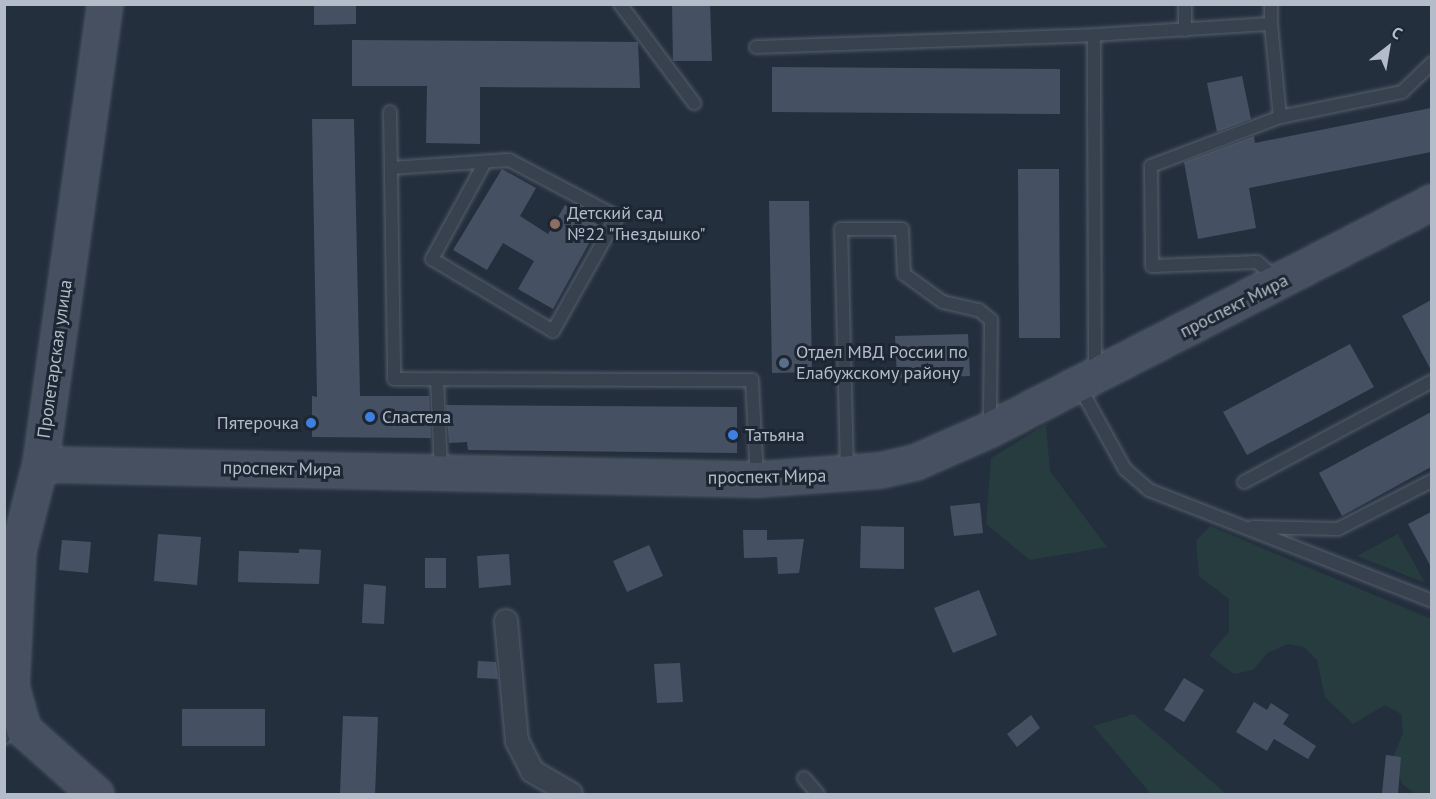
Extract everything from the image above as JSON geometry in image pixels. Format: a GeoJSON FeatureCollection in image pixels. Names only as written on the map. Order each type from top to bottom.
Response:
{"type":"FeatureCollection","features":[{"type":"Feature","properties":{"kind":"street","name":"Пролетарская улица"},"geometry":{"type":"LineString","coordinates":[[9,725],[11,549],[40,464],[105,4]]}},
{"type":"Feature","properties":{"kind":"street","name":"проспект Мира"},"geometry":{"type":"LineString","coordinates":[[40,464],[757,479],[847,474],[915,462],[990,429],[1281,282],[1431,202]]}},
{"type":"Feature","properties":{"kind":"street"},"geometry":{"type":"LineString","coordinates":[[506,621],[517,741],[532,771],[571,795]]}},
{"type":"Feature","properties":{"kind":"street"},"geometry":{"type":"LineString","coordinates":[[9,725],[96,795]]}},
{"type":"Feature","properties":{"kind":"lane"},"geometry":{"type":"LineString","coordinates":[[620,4],[694,103]]}},
{"type":"Feature","properties":{"kind":"lane"},"geometry":{"type":"LineString","coordinates":[[1185,4],[1185,30]]}},
{"type":"Feature","properties":{"kind":"lane"},"geometry":{"type":"LineString","coordinates":[[1271,4],[1280,117]]}},
{"type":"Feature","properties":{"kind":"lane"},"geometry":{"type":"LineString","coordinates":[[756,47],[1094,35],[1271,24]]}},
{"type":"Feature","properties":{"kind":"lane"},"geometry":{"type":"LineString","coordinates":[[1094,35],[1087,380],[1125,469],[1141,485],[1431,602]]}},
{"type":"Feature","properties":{"kind":"lane"},"geometry":{"type":"LineString","coordinates":[[1281,282],[1257,262],[1152,266],[1151,166],[1280,117],[1402,92],[1431,63]]}},
{"type":"Feature","properties":{"kind":"lane"},"geometry":{"type":"LineString","coordinates":[[390,112],[394,379],[752,380],[757,479]]}},
{"type":"Feature","properties":{"kind":"lane"},"geometry":{"type":"LineString","coordinates":[[391,168],[509,160],[617,217],[553,331],[432,259],[485,162]]}},
{"type":"Feature","properties":{"kind":"lane"},"geometry":{"type":"LineString","coordinates":[[847,474],[842,229],[902,229],[904,274],[944,302],[978,310],[991,320],[990,429]]}},
{"type":"Feature","properties":{"kind":"lane"},"geometry":{"type":"LineString","coordinates":[[437,379],[441,472]]}},
{"type":"Feature","properties":{"kind":"lane"},"geometry":{"type":"LineString","coordinates":[[1244,482],[1431,381]]}},
{"type":"Feature","properties":{"kind":"lane"},"geometry":{"type":"LineString","coordinates":[[1239,526],[1338,529],[1431,481]]}},
{"type":"Feature","properties":{"kind":"lane"},"geometry":{"type":"LineString","coordinates":[[804,778],[818,795]]}},
{"type":"Feature","properties":{"kind":"green space"},"geometry":{"type":"Polygon","coordinates":[[[1046,424],[1050,471],[1107,547],[1030,560],[986,524],[991,458],[1046,424]]]}},
{"type":"Feature","properties":{"kind":"green space"},"geometry":{"type":"Polygon","coordinates":[[[1210,526],[1431,619],[1431,794],[1416,794],[1402,784],[1393,758],[1403,733],[1401,714],[1385,705],[1353,724],[1325,697],[1317,660],[1304,647],[1288,644],[1267,653],[1253,670],[1234,674],[1209,655],[1229,632],[1229,599],[1199,576],[1196,541],[1210,526]]]}},
{"type":"Feature","properties":{"kind":"green space"},"geometry":{"type":"Polygon","coordinates":[[[1398,534],[1425,583],[1357,556],[1398,534]]]}},
{"type":"Feature","properties":{"kind":"green space"},"geometry":{"type":"Polygon","coordinates":[[[1134,714],[1226,794],[1151,794],[1093,726],[1134,714]]]}},
{"type":"Feature","properties":{"kind":"building"},"geometry":{"type":"Polygon","coordinates":[[[314,4],[356,4],[356,24],[314,25],[314,4]]]}},
{"type":"Feature","properties":{"kind":"building"},"geometry":{"type":"Polygon","coordinates":[[[672,4],[710,4],[712,61],[673,61],[672,4]]]}},
{"type":"Feature","properties":{"kind":"building"},"geometry":{"type":"Polygon","coordinates":[[[352,40],[638,42],[640,88],[480,87],[480,144],[426,143],[427,86],[352,86],[352,40]]]}},
{"type":"Feature","properties":{"kind":"building"},"geometry":{"type":"Polygon","coordinates":[[[772,67],[1060,69],[1060,114],[772,112],[772,67]]]}},
{"type":"Feature","properties":{"kind":"building"},"geometry":{"type":"Polygon","coordinates":[[[1242,76],[1251,119],[1217,132],[1207,83],[1242,76]]]}},
{"type":"Feature","properties":{"kind":"building"},"geometry":{"type":"Polygon","coordinates":[[[1431,108],[1431,152],[1249,188],[1256,228],[1198,239],[1184,162],[1254,136],[1255,143],[1431,108]]]}},
{"type":"Feature","properties":{"kind":"building"},"geometry":{"type":"Polygon","coordinates":[[[312,119],[354,119],[360,396],[429,396],[431,438],[312,437],[312,396],[317,397],[312,119]]]}},
{"type":"Feature","properties":{"kind":"building"},"geometry":{"type":"Polygon","coordinates":[[[502,169],[536,188],[520,216],[548,234],[565,205],[599,225],[553,309],[518,289],[534,261],[503,243],[487,270],[453,250],[502,169]]]}},
{"type":"Feature","properties":{"kind":"building"},"geometry":{"type":"Polygon","coordinates":[[[1018,169],[1059,169],[1060,338],[1019,338],[1018,169]]]}},
{"type":"Feature","properties":{"kind":"building"},"geometry":{"type":"Polygon","coordinates":[[[769,201],[809,201],[812,372],[772,373],[769,201]]]}},
{"type":"Feature","properties":{"kind":"building"},"geometry":{"type":"Polygon","coordinates":[[[1431,300],[1431,370],[1402,316],[1431,300]]]}},
{"type":"Feature","properties":{"kind":"building"},"geometry":{"type":"Polygon","coordinates":[[[968,334],[970,376],[897,378],[895,336],[968,334]]]}},
{"type":"Feature","properties":{"kind":"building"},"geometry":{"type":"Polygon","coordinates":[[[1350,344],[1374,387],[1247,455],[1223,412],[1350,344]]]}},
{"type":"Feature","properties":{"kind":"building"},"geometry":{"type":"Polygon","coordinates":[[[446,405],[737,407],[737,453],[468,450],[467,442],[449,443],[446,405]]]}},
{"type":"Feature","properties":{"kind":"building"},"geometry":{"type":"Polygon","coordinates":[[[1431,412],[1431,467],[1342,516],[1319,473],[1431,412]]]}},
{"type":"Feature","properties":{"kind":"building"},"geometry":{"type":"Polygon","coordinates":[[[980,503],[983,533],[954,536],[950,506],[980,503]]]}},
{"type":"Feature","properties":{"kind":"building"},"geometry":{"type":"Polygon","coordinates":[[[1431,512],[1431,567],[1408,524],[1431,512]]]}},
{"type":"Feature","properties":{"kind":"building"},"geometry":{"type":"Polygon","coordinates":[[[861,526],[904,527],[904,569],[860,568],[861,526]]]}},
{"type":"Feature","properties":{"kind":"building"},"geometry":{"type":"Polygon","coordinates":[[[743,530],[767,530],[767,540],[804,539],[799,573],[778,574],[777,557],[744,558],[743,530]]]}},
{"type":"Feature","properties":{"kind":"building"},"geometry":{"type":"Polygon","coordinates":[[[158,534],[201,537],[197,585],[154,581],[158,534]]]}},
{"type":"Feature","properties":{"kind":"building"},"geometry":{"type":"Polygon","coordinates":[[[62,540],[91,542],[88,573],[59,570],[62,540]]]}},
{"type":"Feature","properties":{"kind":"building"},"geometry":{"type":"Polygon","coordinates":[[[649,545],[663,576],[627,592],[613,561],[649,545]]]}},
{"type":"Feature","properties":{"kind":"building"},"geometry":{"type":"Polygon","coordinates":[[[299,549],[321,550],[319,584],[238,582],[239,551],[299,553],[299,549]]]}},
{"type":"Feature","properties":{"kind":"building"},"geometry":{"type":"Polygon","coordinates":[[[509,554],[511,585],[479,588],[477,556],[509,554]]]}},
{"type":"Feature","properties":{"kind":"building"},"geometry":{"type":"Polygon","coordinates":[[[425,558],[446,558],[446,588],[425,588],[425,558]]]}},
{"type":"Feature","properties":{"kind":"building"},"geometry":{"type":"Polygon","coordinates":[[[364,584],[386,586],[384,624],[362,623],[364,584]]]}},
{"type":"Feature","properties":{"kind":"building"},"geometry":{"type":"Polygon","coordinates":[[[979,590],[997,635],[953,653],[934,608],[979,590]]]}},
{"type":"Feature","properties":{"kind":"building"},"geometry":{"type":"Polygon","coordinates":[[[478,661],[496,662],[498,679],[477,678],[478,661]]]}},
{"type":"Feature","properties":{"kind":"building"},"geometry":{"type":"Polygon","coordinates":[[[680,663],[683,702],[657,703],[654,664],[680,663]]]}},
{"type":"Feature","properties":{"kind":"building"},"geometry":{"type":"Polygon","coordinates":[[[1184,678],[1204,690],[1184,722],[1164,710],[1184,678]]]}},
{"type":"Feature","properties":{"kind":"building"},"geometry":{"type":"Polygon","coordinates":[[[1254,702],[1267,710],[1271,703],[1289,715],[1283,724],[1316,746],[1308,759],[1274,739],[1267,751],[1236,732],[1254,702]]]}},
{"type":"Feature","properties":{"kind":"building"},"geometry":{"type":"Polygon","coordinates":[[[182,709],[265,709],[265,746],[182,746],[182,709]]]}},
{"type":"Feature","properties":{"kind":"building"},"geometry":{"type":"Polygon","coordinates":[[[1031,715],[1040,728],[1017,747],[1007,734],[1031,715]]]}},
{"type":"Feature","properties":{"kind":"building"},"geometry":{"type":"Polygon","coordinates":[[[343,716],[378,717],[375,795],[340,794],[343,716]]]}},
{"type":"Feature","properties":{"kind":"building"},"geometry":{"type":"Polygon","coordinates":[[[1386,755],[1401,757],[1398,794],[1382,793],[1386,755]]]}},
{"type":"Feature","properties":{"kind":"place","name":"Детский сад №22 \"Гнездышко\""},"geometry":{"type":"Point","coordinates":[555,224]}},
{"type":"Feature","properties":{"kind":"place","name":"Отдел МВД России по Елабужскому району"},"geometry":{"type":"Point","coordinates":[784,363]}},
{"type":"Feature","properties":{"kind":"place","name":"Сластела"},"geometry":{"type":"Point","coordinates":[370,417]}},
{"type":"Feature","properties":{"kind":"place","name":"Пятерочка"},"geometry":{"type":"Point","coordinates":[311,423]}},
{"type":"Feature","properties":{"kind":"place","name":"Татьяна"},"geometry":{"type":"Point","coordinates":[733,435]}}]}
